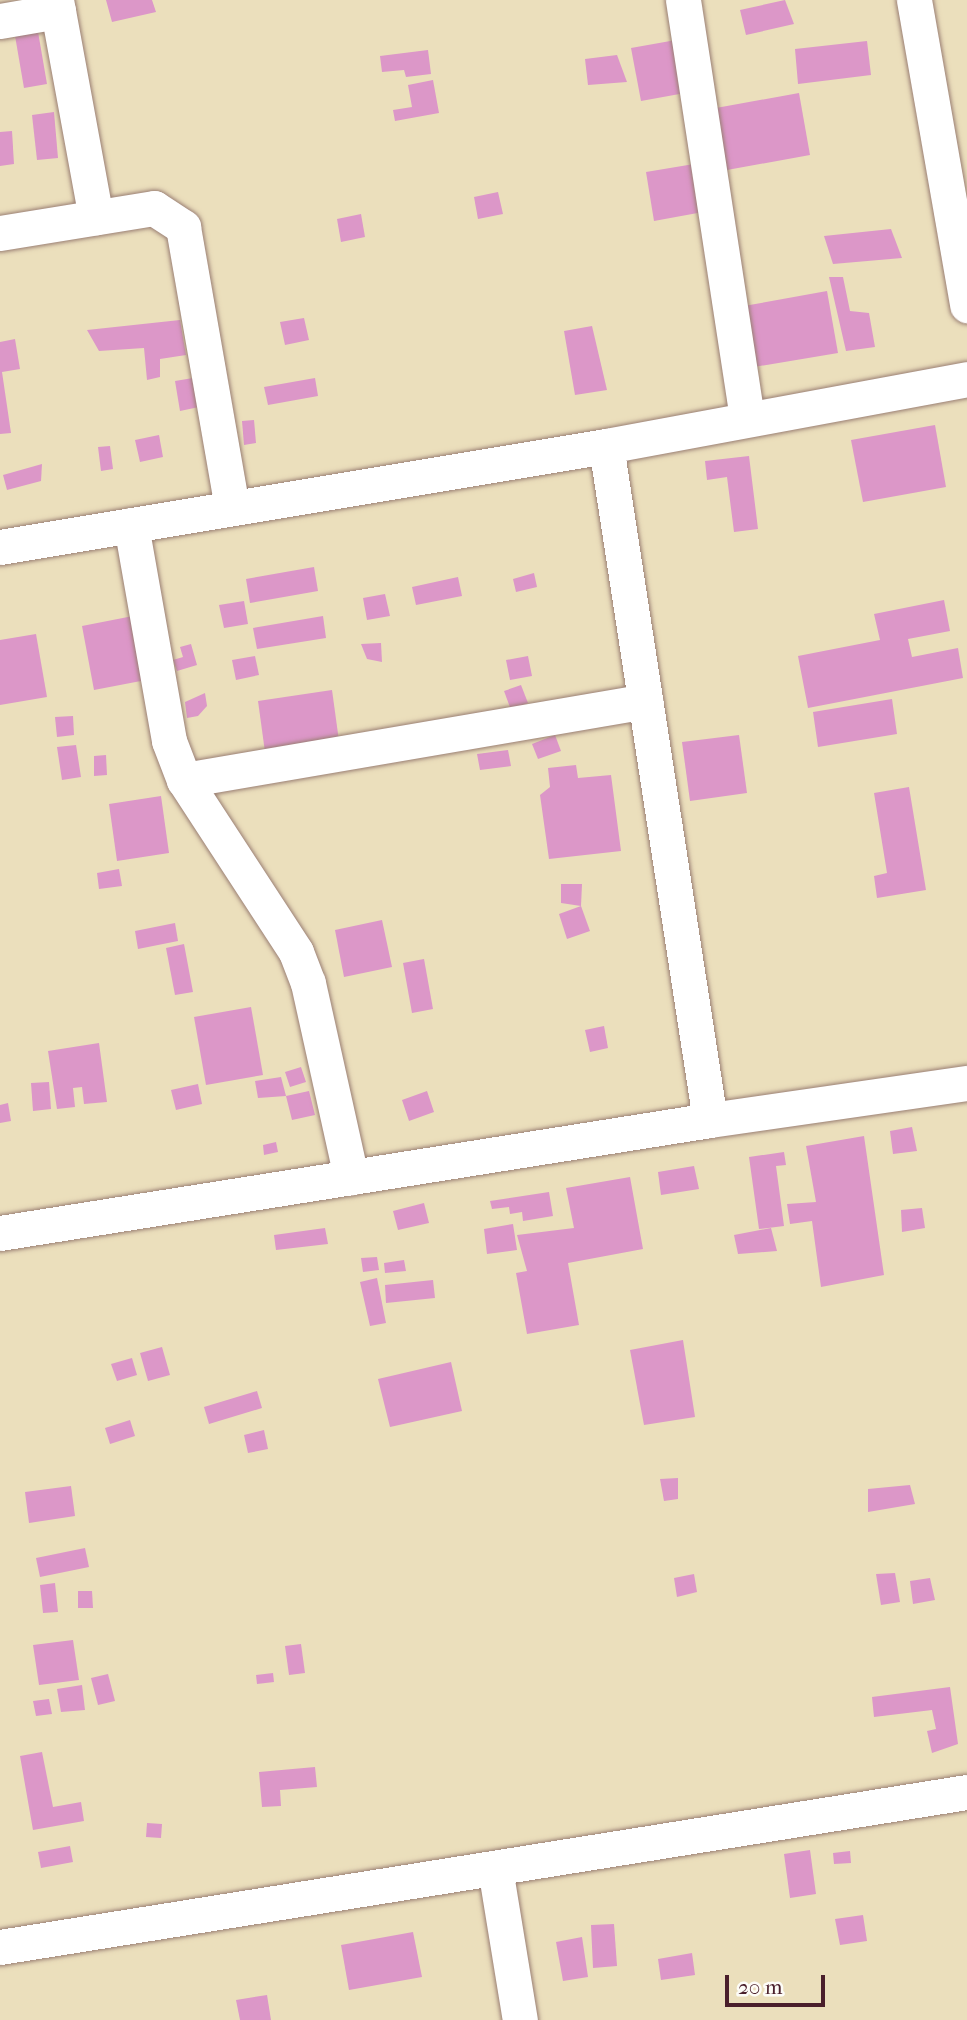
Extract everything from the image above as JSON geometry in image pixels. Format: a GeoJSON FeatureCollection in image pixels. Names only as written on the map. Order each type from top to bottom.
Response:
{"type":"FeatureCollection","features":[{"type":"Feature","properties":{"kind":"street"},"geometry":{"type":"LineString","coordinates":[[683,0],[747,417]]}},
{"type":"Feature","properties":{"kind":"street"},"geometry":{"type":"LineString","coordinates":[[914,0],[967,305]]}},
{"type":"Feature","properties":{"kind":"street"},"geometry":{"type":"LineString","coordinates":[[0,21],[57,6],[96,217]]}},
{"type":"Feature","properties":{"kind":"street"},"geometry":{"type":"LineString","coordinates":[[0,233],[155,208],[183,227],[233,508]]}},
{"type":"Feature","properties":{"kind":"street"},"geometry":{"type":"LineString","coordinates":[[0,547],[606,446],[747,417],[967,379]]}},
{"type":"Feature","properties":{"kind":"street"},"geometry":{"type":"LineString","coordinates":[[606,446],[710,1120]]}},
{"type":"Feature","properties":{"kind":"street"},"geometry":{"type":"LineString","coordinates":[[131,525],[169,741],[184,780],[296,951],[308,983],[351,1177]]}},
{"type":"Feature","properties":{"kind":"street"},"geometry":{"type":"LineString","coordinates":[[184,780],[645,701]]}},
{"type":"Feature","properties":{"kind":"street"},"geometry":{"type":"LineString","coordinates":[[0,1233],[710,1120],[967,1083]]}},
{"type":"Feature","properties":{"kind":"street"},"geometry":{"type":"LineString","coordinates":[[0,1947],[967,1792]]}},
{"type":"Feature","properties":{"kind":"street"},"geometry":{"type":"LineString","coordinates":[[495,1868],[520,2020]]}},
{"type":"Feature","properties":{"kind":"building"},"geometry":{"type":"Polygon","coordinates":[[[106,0],[152,0],[156,12],[112,22],[106,0]]]}},
{"type":"Feature","properties":{"kind":"building"},"geometry":{"type":"Polygon","coordinates":[[[785,0],[794,24],[746,35],[740,10],[785,0]]]}},
{"type":"Feature","properties":{"kind":"building"},"geometry":{"type":"Polygon","coordinates":[[[37,26],[47,84],[24,88],[14,30],[37,26]]]}},
{"type":"Feature","properties":{"kind":"building"},"geometry":{"type":"Polygon","coordinates":[[[676,40],[685,93],[641,101],[631,48],[676,40]]]}},
{"type":"Feature","properties":{"kind":"building"},"geometry":{"type":"Polygon","coordinates":[[[867,41],[871,75],[798,84],[795,49],[867,41]]]}},
{"type":"Feature","properties":{"kind":"building"},"geometry":{"type":"Polygon","coordinates":[[[428,50],[431,74],[406,77],[404,70],[382,72],[380,56],[428,50]]]}},
{"type":"Feature","properties":{"kind":"building"},"geometry":{"type":"Polygon","coordinates":[[[617,55],[627,82],[588,85],[585,59],[617,55]]]}},
{"type":"Feature","properties":{"kind":"building"},"geometry":{"type":"Polygon","coordinates":[[[433,80],[439,113],[395,121],[393,110],[412,107],[408,85],[433,80]]]}},
{"type":"Feature","properties":{"kind":"building"},"geometry":{"type":"Polygon","coordinates":[[[799,93],[810,155],[727,170],[716,108],[799,93]]]}},
{"type":"Feature","properties":{"kind":"building"},"geometry":{"type":"Polygon","coordinates":[[[54,112],[58,158],[37,160],[32,115],[54,112]]]}},
{"type":"Feature","properties":{"kind":"building"},"geometry":{"type":"Polygon","coordinates":[[[12,131],[14,164],[0,166],[0,132],[12,131]]]}},
{"type":"Feature","properties":{"kind":"building"},"geometry":{"type":"Polygon","coordinates":[[[694,164],[703,212],[654,221],[646,172],[694,164]]]}},
{"type":"Feature","properties":{"kind":"building"},"geometry":{"type":"Polygon","coordinates":[[[498,192],[503,214],[478,219],[474,197],[498,192]]]}},
{"type":"Feature","properties":{"kind":"building"},"geometry":{"type":"Polygon","coordinates":[[[361,214],[365,237],[341,242],[337,219],[361,214]]]}},
{"type":"Feature","properties":{"kind":"building"},"geometry":{"type":"Polygon","coordinates":[[[891,229],[902,258],[833,264],[824,236],[891,229]]]}},
{"type":"Feature","properties":{"kind":"building"},"geometry":{"type":"Polygon","coordinates":[[[829,277],[843,277],[850,311],[869,313],[875,347],[846,351],[829,277]]]}},
{"type":"Feature","properties":{"kind":"building"},"geometry":{"type":"Polygon","coordinates":[[[827,291],[838,353],[754,367],[744,306],[827,291]]]}},
{"type":"Feature","properties":{"kind":"building"},"geometry":{"type":"Polygon","coordinates":[[[304,318],[309,340],[285,345],[280,322],[304,318]]]}},
{"type":"Feature","properties":{"kind":"building"},"geometry":{"type":"Polygon","coordinates":[[[180,320],[186,355],[160,359],[160,377],[147,380],[144,348],[99,351],[87,330],[180,320]]]}},
{"type":"Feature","properties":{"kind":"building"},"geometry":{"type":"Polygon","coordinates":[[[592,326],[607,390],[575,395],[564,331],[592,326]]]}},
{"type":"Feature","properties":{"kind":"building"},"geometry":{"type":"Polygon","coordinates":[[[15,339],[20,369],[2,372],[11,433],[0,434],[0,342],[15,339]]]}},
{"type":"Feature","properties":{"kind":"building"},"geometry":{"type":"Polygon","coordinates":[[[193,378],[199,407],[180,411],[175,381],[193,378]]]}},
{"type":"Feature","properties":{"kind":"building"},"geometry":{"type":"Polygon","coordinates":[[[315,378],[318,396],[268,405],[264,387],[315,378]]]}},
{"type":"Feature","properties":{"kind":"building"},"geometry":{"type":"Polygon","coordinates":[[[254,420],[256,443],[244,445],[242,421],[254,420]]]}},
{"type":"Feature","properties":{"kind":"building"},"geometry":{"type":"Polygon","coordinates":[[[935,425],[946,487],[863,502],[851,440],[935,425]]]}},
{"type":"Feature","properties":{"kind":"building"},"geometry":{"type":"Polygon","coordinates":[[[159,435],[163,457],[140,462],[135,440],[159,435]]]}},
{"type":"Feature","properties":{"kind":"building"},"geometry":{"type":"Polygon","coordinates":[[[110,446],[113,469],[101,471],[98,447],[110,446]]]}},
{"type":"Feature","properties":{"kind":"building"},"geometry":{"type":"Polygon","coordinates":[[[749,456],[758,529],[734,532],[727,477],[707,480],[705,461],[749,456]]]}},
{"type":"Feature","properties":{"kind":"building"},"geometry":{"type":"Polygon","coordinates":[[[42,464],[41,481],[7,490],[3,475],[42,464]]]}},
{"type":"Feature","properties":{"kind":"building"},"geometry":{"type":"Polygon","coordinates":[[[314,567],[318,591],[250,603],[246,579],[314,567]]]}},
{"type":"Feature","properties":{"kind":"building"},"geometry":{"type":"Polygon","coordinates":[[[534,573],[537,587],[516,592],[513,579],[534,573]]]}},
{"type":"Feature","properties":{"kind":"building"},"geometry":{"type":"Polygon","coordinates":[[[458,577],[462,596],[416,605],[412,587],[458,577]]]}},
{"type":"Feature","properties":{"kind":"building"},"geometry":{"type":"Polygon","coordinates":[[[385,594],[390,616],[367,620],[363,598],[385,594]]]}},
{"type":"Feature","properties":{"kind":"building"},"geometry":{"type":"Polygon","coordinates":[[[944,600],[950,631],[908,639],[912,657],[958,648],[963,678],[808,708],[798,656],[880,640],[874,614],[944,600]]]}},
{"type":"Feature","properties":{"kind":"building"},"geometry":{"type":"Polygon","coordinates":[[[244,601],[248,624],[224,628],[219,605],[244,601]]]}},
{"type":"Feature","properties":{"kind":"building"},"geometry":{"type":"Polygon","coordinates":[[[133,616],[146,680],[94,690],[82,626],[133,616]]]}},
{"type":"Feature","properties":{"kind":"building"},"geometry":{"type":"Polygon","coordinates":[[[323,616],[326,638],[257,649],[253,628],[323,616]]]}},
{"type":"Feature","properties":{"kind":"building"},"geometry":{"type":"Polygon","coordinates":[[[36,634],[47,697],[0,705],[0,640],[36,634]]]}},
{"type":"Feature","properties":{"kind":"building"},"geometry":{"type":"Polygon","coordinates":[[[381,643],[382,662],[367,659],[361,644],[381,643]]]}},
{"type":"Feature","properties":{"kind":"building"},"geometry":{"type":"Polygon","coordinates":[[[191,644],[197,665],[177,671],[173,660],[183,657],[180,647],[191,644]]]}},
{"type":"Feature","properties":{"kind":"building"},"geometry":{"type":"Polygon","coordinates":[[[255,656],[259,675],[236,680],[232,660],[255,656]]]}},
{"type":"Feature","properties":{"kind":"building"},"geometry":{"type":"Polygon","coordinates":[[[528,656],[532,676],[510,680],[506,660],[528,656]]]}},
{"type":"Feature","properties":{"kind":"building"},"geometry":{"type":"Polygon","coordinates":[[[521,685],[528,703],[511,710],[504,691],[521,685]]]}},
{"type":"Feature","properties":{"kind":"building"},"geometry":{"type":"Polygon","coordinates":[[[332,690],[339,741],[265,752],[258,701],[332,690]]]}},
{"type":"Feature","properties":{"kind":"building"},"geometry":{"type":"Polygon","coordinates":[[[205,693],[207,706],[198,716],[187,718],[185,702],[205,693]]]}},
{"type":"Feature","properties":{"kind":"building"},"geometry":{"type":"Polygon","coordinates":[[[892,699],[897,734],[818,747],[813,712],[892,699]]]}},
{"type":"Feature","properties":{"kind":"building"},"geometry":{"type":"Polygon","coordinates":[[[73,716],[74,735],[57,737],[55,717],[73,716]]]}},
{"type":"Feature","properties":{"kind":"building"},"geometry":{"type":"Polygon","coordinates":[[[555,735],[561,751],[538,759],[532,744],[555,735]]]}},
{"type":"Feature","properties":{"kind":"building"},"geometry":{"type":"Polygon","coordinates":[[[739,735],[747,793],[690,801],[682,742],[739,735]]]}},
{"type":"Feature","properties":{"kind":"building"},"geometry":{"type":"Polygon","coordinates":[[[76,745],[81,777],[62,780],[57,747],[76,745]]]}},
{"type":"Feature","properties":{"kind":"building"},"geometry":{"type":"Polygon","coordinates":[[[508,750],[511,766],[480,770],[477,754],[508,750]]]}},
{"type":"Feature","properties":{"kind":"building"},"geometry":{"type":"Polygon","coordinates":[[[106,755],[107,775],[94,776],[94,756],[106,755]]]}},
{"type":"Feature","properties":{"kind":"building"},"geometry":{"type":"Polygon","coordinates":[[[576,765],[578,778],[611,775],[621,851],[549,859],[540,795],[550,787],[548,768],[576,765]]]}},
{"type":"Feature","properties":{"kind":"building"},"geometry":{"type":"Polygon","coordinates":[[[909,787],[926,890],[877,898],[874,876],[887,873],[874,793],[909,787]]]}},
{"type":"Feature","properties":{"kind":"building"},"geometry":{"type":"Polygon","coordinates":[[[161,796],[169,853],[117,861],[109,804],[161,796]]]}},
{"type":"Feature","properties":{"kind":"building"},"geometry":{"type":"Polygon","coordinates":[[[119,869],[122,886],[99,889],[97,873],[119,869]]]}},
{"type":"Feature","properties":{"kind":"building"},"geometry":{"type":"Polygon","coordinates":[[[561,884],[582,884],[581,906],[561,903],[561,884]]]}},
{"type":"Feature","properties":{"kind":"building"},"geometry":{"type":"Polygon","coordinates":[[[581,906],[590,931],[567,939],[559,914],[581,906]]]}},
{"type":"Feature","properties":{"kind":"building"},"geometry":{"type":"Polygon","coordinates":[[[382,920],[392,967],[344,977],[335,930],[382,920]]]}},
{"type":"Feature","properties":{"kind":"building"},"geometry":{"type":"Polygon","coordinates":[[[175,923],[178,941],[138,949],[135,931],[175,923]]]}},
{"type":"Feature","properties":{"kind":"building"},"geometry":{"type":"Polygon","coordinates":[[[184,944],[193,992],[175,995],[166,948],[184,944]]]}},
{"type":"Feature","properties":{"kind":"building"},"geometry":{"type":"Polygon","coordinates":[[[424,959],[433,1009],[412,1013],[403,963],[424,959]]]}},
{"type":"Feature","properties":{"kind":"building"},"geometry":{"type":"Polygon","coordinates":[[[251,1007],[263,1075],[206,1085],[194,1017],[251,1007]]]}},
{"type":"Feature","properties":{"kind":"building"},"geometry":{"type":"Polygon","coordinates":[[[604,1026],[608,1048],[590,1052],[585,1030],[604,1026]]]}},
{"type":"Feature","properties":{"kind":"building"},"geometry":{"type":"Polygon","coordinates":[[[99,1043],[107,1102],[84,1104],[82,1087],[73,1088],[75,1107],[57,1109],[48,1051],[99,1043]]]}},
{"type":"Feature","properties":{"kind":"building"},"geometry":{"type":"Polygon","coordinates":[[[301,1067],[306,1082],[290,1087],[285,1072],[301,1067]]]}},
{"type":"Feature","properties":{"kind":"building"},"geometry":{"type":"Polygon","coordinates":[[[281,1077],[286,1096],[258,1098],[255,1081],[281,1077]]]}},
{"type":"Feature","properties":{"kind":"building"},"geometry":{"type":"Polygon","coordinates":[[[49,1082],[51,1109],[33,1111],[31,1083],[49,1082]]]}},
{"type":"Feature","properties":{"kind":"building"},"geometry":{"type":"Polygon","coordinates":[[[198,1084],[202,1104],[176,1110],[171,1090],[198,1084]]]}},
{"type":"Feature","properties":{"kind":"building"},"geometry":{"type":"Polygon","coordinates":[[[309,1091],[315,1115],[292,1120],[286,1096],[309,1091]]]}},
{"type":"Feature","properties":{"kind":"building"},"geometry":{"type":"Polygon","coordinates":[[[427,1091],[434,1112],[409,1121],[402,1100],[427,1091]]]}},
{"type":"Feature","properties":{"kind":"building"},"geometry":{"type":"Polygon","coordinates":[[[8,1103],[11,1121],[0,1123],[0,1105],[8,1103]]]}},
{"type":"Feature","properties":{"kind":"building"},"geometry":{"type":"Polygon","coordinates":[[[912,1127],[917,1151],[893,1154],[890,1131],[912,1127]]]}},
{"type":"Feature","properties":{"kind":"building"},"geometry":{"type":"Polygon","coordinates":[[[864,1136],[884,1275],[821,1287],[812,1221],[790,1224],[787,1204],[816,1202],[806,1146],[864,1136]]]}},
{"type":"Feature","properties":{"kind":"building"},"geometry":{"type":"Polygon","coordinates":[[[276,1142],[278,1152],[264,1155],[263,1145],[276,1142]]]}},
{"type":"Feature","properties":{"kind":"building"},"geometry":{"type":"Polygon","coordinates":[[[784,1152],[786,1165],[776,1166],[784,1226],[759,1229],[749,1157],[784,1152]]]}},
{"type":"Feature","properties":{"kind":"building"},"geometry":{"type":"Polygon","coordinates":[[[694,1166],[699,1189],[661,1195],[658,1172],[694,1166]]]}},
{"type":"Feature","properties":{"kind":"building"},"geometry":{"type":"Polygon","coordinates":[[[630,1177],[643,1249],[568,1263],[579,1325],[527,1334],[516,1273],[527,1271],[517,1235],[574,1228],[566,1188],[630,1177]]]}},
{"type":"Feature","properties":{"kind":"building"},"geometry":{"type":"Polygon","coordinates":[[[549,1192],[553,1216],[523,1221],[522,1212],[510,1214],[509,1207],[492,1209],[490,1201],[549,1192]]]}},
{"type":"Feature","properties":{"kind":"building"},"geometry":{"type":"Polygon","coordinates":[[[424,1203],[429,1223],[398,1230],[393,1211],[424,1203]]]}},
{"type":"Feature","properties":{"kind":"building"},"geometry":{"type":"Polygon","coordinates":[[[922,1208],[925,1228],[902,1232],[901,1210],[922,1208]]]}},
{"type":"Feature","properties":{"kind":"building"},"geometry":{"type":"Polygon","coordinates":[[[513,1224],[517,1250],[487,1254],[484,1229],[513,1224]]]}},
{"type":"Feature","properties":{"kind":"building"},"geometry":{"type":"Polygon","coordinates":[[[325,1228],[328,1244],[276,1250],[274,1235],[325,1228]]]}},
{"type":"Feature","properties":{"kind":"building"},"geometry":{"type":"Polygon","coordinates":[[[771,1228],[777,1251],[738,1254],[734,1235],[771,1228]]]}},
{"type":"Feature","properties":{"kind":"building"},"geometry":{"type":"Polygon","coordinates":[[[377,1257],[379,1270],[363,1272],[361,1258],[377,1257]]]}},
{"type":"Feature","properties":{"kind":"building"},"geometry":{"type":"Polygon","coordinates":[[[404,1260],[406,1271],[385,1273],[384,1263],[404,1260]]]}},
{"type":"Feature","properties":{"kind":"building"},"geometry":{"type":"Polygon","coordinates":[[[377,1278],[386,1323],[370,1326],[360,1282],[377,1278]]]}},
{"type":"Feature","properties":{"kind":"building"},"geometry":{"type":"Polygon","coordinates":[[[433,1280],[435,1298],[386,1303],[385,1285],[433,1280]]]}},
{"type":"Feature","properties":{"kind":"building"},"geometry":{"type":"Polygon","coordinates":[[[683,1340],[695,1417],[644,1425],[630,1350],[683,1340]]]}},
{"type":"Feature","properties":{"kind":"building"},"geometry":{"type":"Polygon","coordinates":[[[162,1347],[170,1375],[148,1381],[140,1353],[162,1347]]]}},
{"type":"Feature","properties":{"kind":"building"},"geometry":{"type":"Polygon","coordinates":[[[132,1358],[137,1375],[117,1381],[111,1364],[132,1358]]]}},
{"type":"Feature","properties":{"kind":"building"},"geometry":{"type":"Polygon","coordinates":[[[451,1362],[462,1411],[390,1427],[378,1379],[451,1362]]]}},
{"type":"Feature","properties":{"kind":"building"},"geometry":{"type":"Polygon","coordinates":[[[257,1391],[262,1408],[209,1424],[204,1407],[257,1391]]]}},
{"type":"Feature","properties":{"kind":"building"},"geometry":{"type":"Polygon","coordinates":[[[130,1420],[135,1436],[110,1444],[105,1428],[130,1420]]]}},
{"type":"Feature","properties":{"kind":"building"},"geometry":{"type":"Polygon","coordinates":[[[264,1430],[268,1449],[248,1453],[244,1435],[264,1430]]]}},
{"type":"Feature","properties":{"kind":"building"},"geometry":{"type":"Polygon","coordinates":[[[678,1478],[678,1499],[664,1501],[660,1479],[678,1478]]]}},
{"type":"Feature","properties":{"kind":"building"},"geometry":{"type":"Polygon","coordinates":[[[910,1485],[915,1504],[868,1512],[868,1489],[910,1485]]]}},
{"type":"Feature","properties":{"kind":"building"},"geometry":{"type":"Polygon","coordinates":[[[71,1486],[75,1516],[29,1523],[25,1492],[71,1486]]]}},
{"type":"Feature","properties":{"kind":"building"},"geometry":{"type":"Polygon","coordinates":[[[85,1548],[89,1567],[40,1577],[36,1558],[85,1548]]]}},
{"type":"Feature","properties":{"kind":"building"},"geometry":{"type":"Polygon","coordinates":[[[895,1573],[900,1602],[881,1605],[876,1574],[895,1573]]]}},
{"type":"Feature","properties":{"kind":"building"},"geometry":{"type":"Polygon","coordinates":[[[694,1574],[697,1592],[677,1597],[674,1578],[694,1574]]]}},
{"type":"Feature","properties":{"kind":"building"},"geometry":{"type":"Polygon","coordinates":[[[930,1578],[935,1600],[913,1604],[910,1581],[930,1578]]]}},
{"type":"Feature","properties":{"kind":"building"},"geometry":{"type":"Polygon","coordinates":[[[55,1583],[58,1612],[43,1613],[40,1585],[55,1583]]]}},
{"type":"Feature","properties":{"kind":"building"},"geometry":{"type":"Polygon","coordinates":[[[78,1591],[92,1591],[93,1608],[78,1608],[78,1591]]]}},
{"type":"Feature","properties":{"kind":"building"},"geometry":{"type":"Polygon","coordinates":[[[73,1640],[79,1680],[39,1685],[33,1645],[73,1640]]]}},
{"type":"Feature","properties":{"kind":"building"},"geometry":{"type":"Polygon","coordinates":[[[301,1644],[305,1673],[289,1675],[285,1646],[301,1644]]]}},
{"type":"Feature","properties":{"kind":"building"},"geometry":{"type":"Polygon","coordinates":[[[273,1673],[274,1682],[257,1684],[256,1675],[273,1673]]]}},
{"type":"Feature","properties":{"kind":"building"},"geometry":{"type":"Polygon","coordinates":[[[108,1674],[115,1701],[98,1705],[91,1678],[108,1674]]]}},
{"type":"Feature","properties":{"kind":"building"},"geometry":{"type":"Polygon","coordinates":[[[82,1685],[85,1710],[61,1712],[57,1689],[82,1685]]]}},
{"type":"Feature","properties":{"kind":"building"},"geometry":{"type":"Polygon","coordinates":[[[950,1687],[958,1744],[932,1753],[927,1731],[936,1729],[932,1710],[874,1717],[872,1697],[950,1687]]]}},
{"type":"Feature","properties":{"kind":"building"},"geometry":{"type":"Polygon","coordinates":[[[49,1699],[52,1714],[36,1716],[33,1701],[49,1699]]]}},
{"type":"Feature","properties":{"kind":"building"},"geometry":{"type":"Polygon","coordinates":[[[42,1752],[53,1807],[81,1802],[84,1821],[33,1830],[20,1756],[42,1752]]]}},
{"type":"Feature","properties":{"kind":"building"},"geometry":{"type":"Polygon","coordinates":[[[315,1767],[317,1787],[280,1790],[281,1806],[262,1807],[259,1772],[315,1767]]]}},
{"type":"Feature","properties":{"kind":"building"},"geometry":{"type":"Polygon","coordinates":[[[147,1823],[162,1824],[161,1838],[146,1837],[147,1823]]]}},
{"type":"Feature","properties":{"kind":"building"},"geometry":{"type":"Polygon","coordinates":[[[70,1846],[73,1862],[41,1868],[38,1852],[70,1846]]]}},
{"type":"Feature","properties":{"kind":"building"},"geometry":{"type":"Polygon","coordinates":[[[810,1850],[816,1894],[790,1898],[784,1854],[810,1850]]]}},
{"type":"Feature","properties":{"kind":"building"},"geometry":{"type":"Polygon","coordinates":[[[850,1851],[851,1863],[834,1864],[833,1853],[850,1851]]]}},
{"type":"Feature","properties":{"kind":"building"},"geometry":{"type":"Polygon","coordinates":[[[863,1915],[867,1941],[840,1945],[835,1919],[863,1915]]]}},
{"type":"Feature","properties":{"kind":"building"},"geometry":{"type":"Polygon","coordinates":[[[614,1924],[617,1966],[593,1968],[591,1925],[614,1924]]]}},
{"type":"Feature","properties":{"kind":"building"},"geometry":{"type":"Polygon","coordinates":[[[413,1932],[422,1977],[349,1990],[341,1945],[413,1932]]]}},
{"type":"Feature","properties":{"kind":"building"},"geometry":{"type":"Polygon","coordinates":[[[582,1937],[588,1977],[563,1981],[556,1942],[582,1937]]]}},
{"type":"Feature","properties":{"kind":"building"},"geometry":{"type":"Polygon","coordinates":[[[692,1953],[695,1975],[661,1980],[658,1959],[692,1953]]]}},
{"type":"Feature","properties":{"kind":"building"},"geometry":{"type":"Polygon","coordinates":[[[267,1995],[271,2020],[240,2020],[236,2000],[267,1995]]]}}]}
